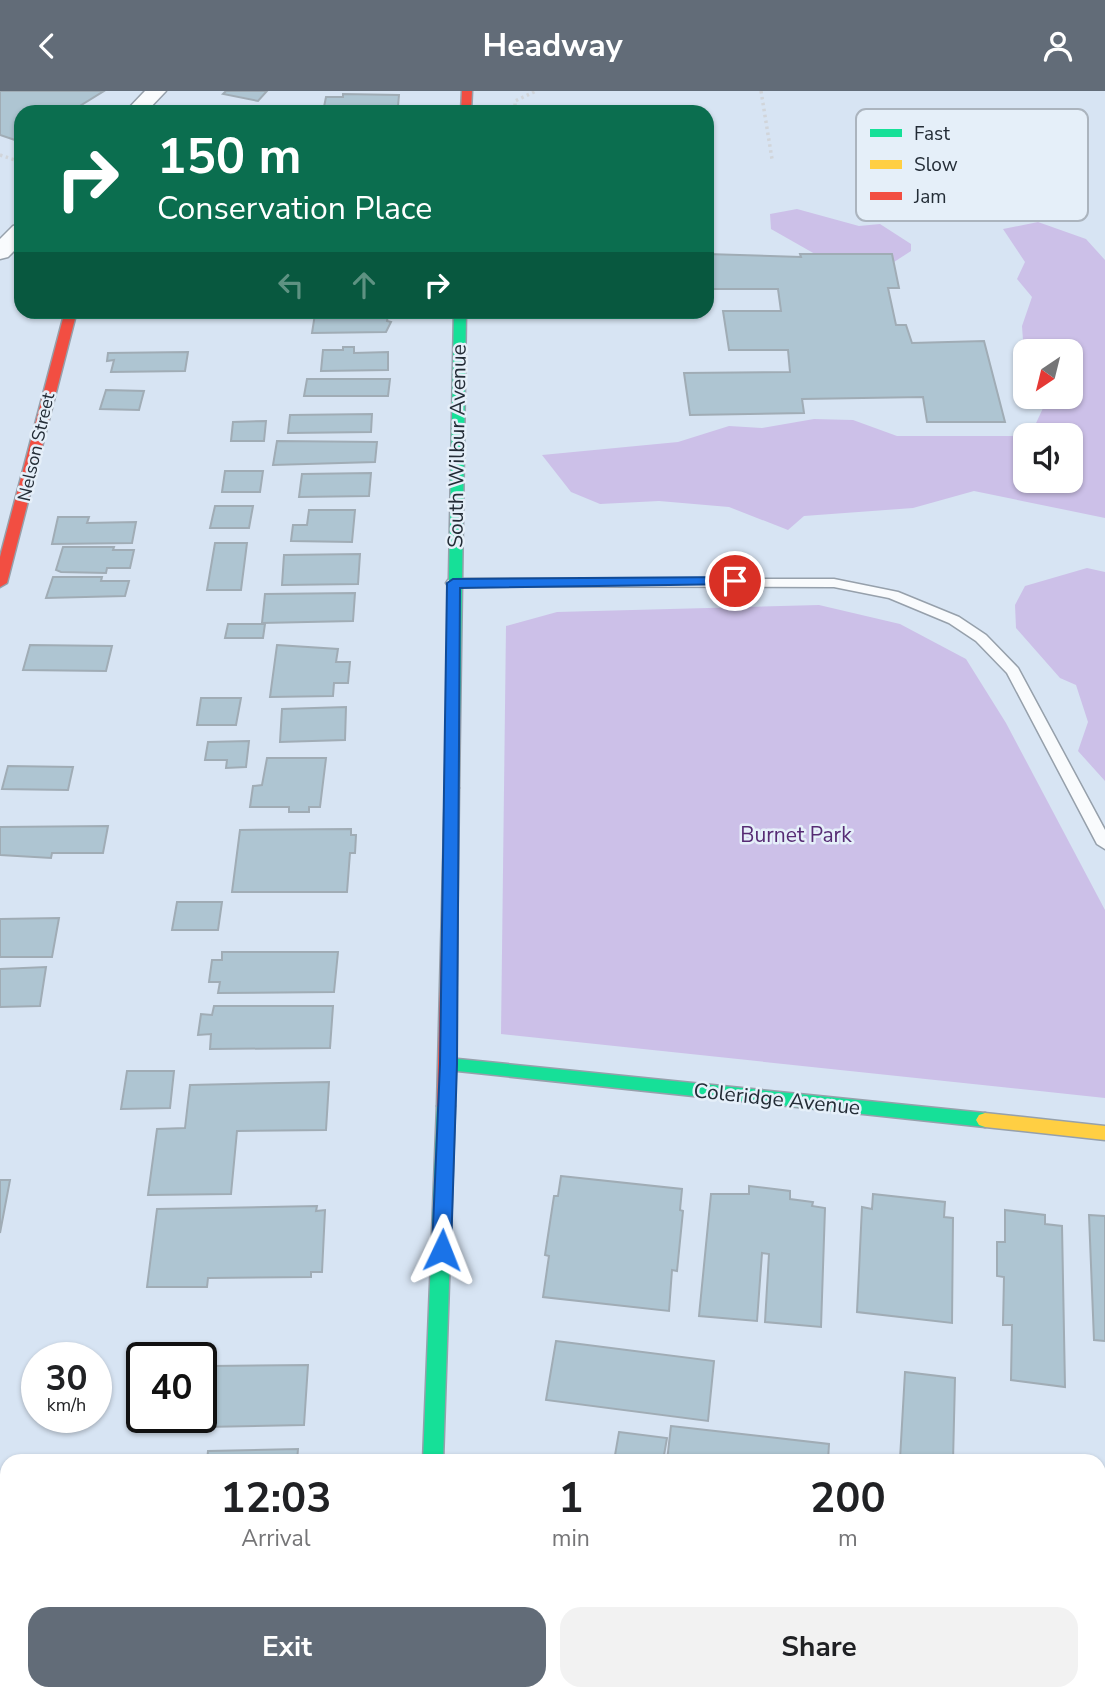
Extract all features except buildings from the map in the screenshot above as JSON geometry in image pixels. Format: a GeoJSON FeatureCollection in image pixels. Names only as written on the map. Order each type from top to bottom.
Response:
{"type":"FeatureCollection","features":[{"type":"Feature","properties":{"kind":"street"},"geometry":{"type":"LineString","coordinates":[[142,105],[156,91]]}},
{"type":"Feature","properties":{"kind":"street"},"geometry":{"type":"LineString","coordinates":[[0,252],[14,239]]}},
{"type":"Feature","properties":{"kind":"street","name":"Nelson Street"},"geometry":{"type":"LineString","coordinates":[[0,583],[17,530],[50,385],[69,319]]}},
{"type":"Feature","properties":{"kind":"street","name":"South Wilbur Avenue"},"geometry":{"type":"LineString","coordinates":[[433,1454],[448,1064],[453,583],[460,319]]}},
{"type":"Feature","properties":{"kind":"street","name":"Coleridge Avenue"},"geometry":{"type":"LineString","coordinates":[[448,1064],[1105,1133]]}},
{"type":"Feature","properties":{"kind":"lane"},"geometry":{"type":"LineString","coordinates":[[453,583],[834,583],[893,595],[954,619],[981,638],[1013,671],[1105,843]]}},
{"type":"Feature","properties":{"kind":"path"},"geometry":{"type":"LineString","coordinates":[[515,105],[515,100],[536,91]]}},
{"type":"Feature","properties":{"kind":"path"},"geometry":{"type":"LineString","coordinates":[[761,91],[772,159]]}},
{"type":"Feature","properties":{"kind":"green space"},"geometry":{"type":"Polygon","coordinates":[[[797,209],[859,226],[880,224],[911,244],[911,251],[894,262],[892,254],[815,254],[771,229],[770,214],[797,209]]]}},
{"type":"Feature","properties":{"kind":"green space"},"geometry":{"type":"Polygon","coordinates":[[[1038,222],[1086,239],[1105,260],[1105,518],[974,491],[913,508],[804,516],[788,530],[729,507],[659,501],[600,504],[571,492],[542,455],[678,442],[729,426],[762,428],[814,419],[853,420],[897,436],[1013,436],[1013,493],[1083,493],[1083,423],[1036,423],[1043,409],[1083,409],[1083,339],[1023,339],[1022,326],[1032,297],[1017,279],[1025,262],[1003,229],[1038,222]]]}},
{"type":"Feature","properties":{"kind":"green space"},"geometry":{"type":"Polygon","coordinates":[[[1087,568],[1105,572],[1105,781],[1078,751],[1088,722],[1076,685],[1060,678],[1016,628],[1015,605],[1025,586],[1087,568]]]}},
{"type":"Feature","properties":{"kind":"green space","name":"Burnet Park"},"geometry":{"type":"Polygon","coordinates":[[[819,605],[900,624],[966,659],[1006,723],[1105,910],[1105,1098],[501,1034],[506,626],[557,612],[819,605]]]}},
{"type":"Feature","properties":{"kind":"traffic: fast"},"geometry":{"type":"LineString","coordinates":[[452,788],[460,319]]}},
{"type":"Feature","properties":{"kind":"traffic: fast"},"geometry":{"type":"LineString","coordinates":[[448,1064],[985,1120]]}},
{"type":"Feature","properties":{"kind":"traffic: fast"},"geometry":{"type":"LineString","coordinates":[[433,1454],[446,1106]]}},
{"type":"Feature","properties":{"kind":"traffic: slow"},"geometry":{"type":"LineString","coordinates":[[985,1120],[1105,1133]]}},
{"type":"Feature","properties":{"kind":"traffic: jam"},"geometry":{"type":"LineString","coordinates":[[466,105],[467,91]]}},
{"type":"Feature","properties":{"kind":"traffic: jam"},"geometry":{"type":"LineString","coordinates":[[0,583],[69,319]]}},
{"type":"Feature","properties":{"kind":"traffic: jam"},"geometry":{"type":"LineString","coordinates":[[446,1106],[452,788]]}},
{"type":"Feature","properties":{"kind":"route"},"geometry":{"type":"LineString","coordinates":[[442,1250],[448,1064],[453,583],[735,581]]}}]}
